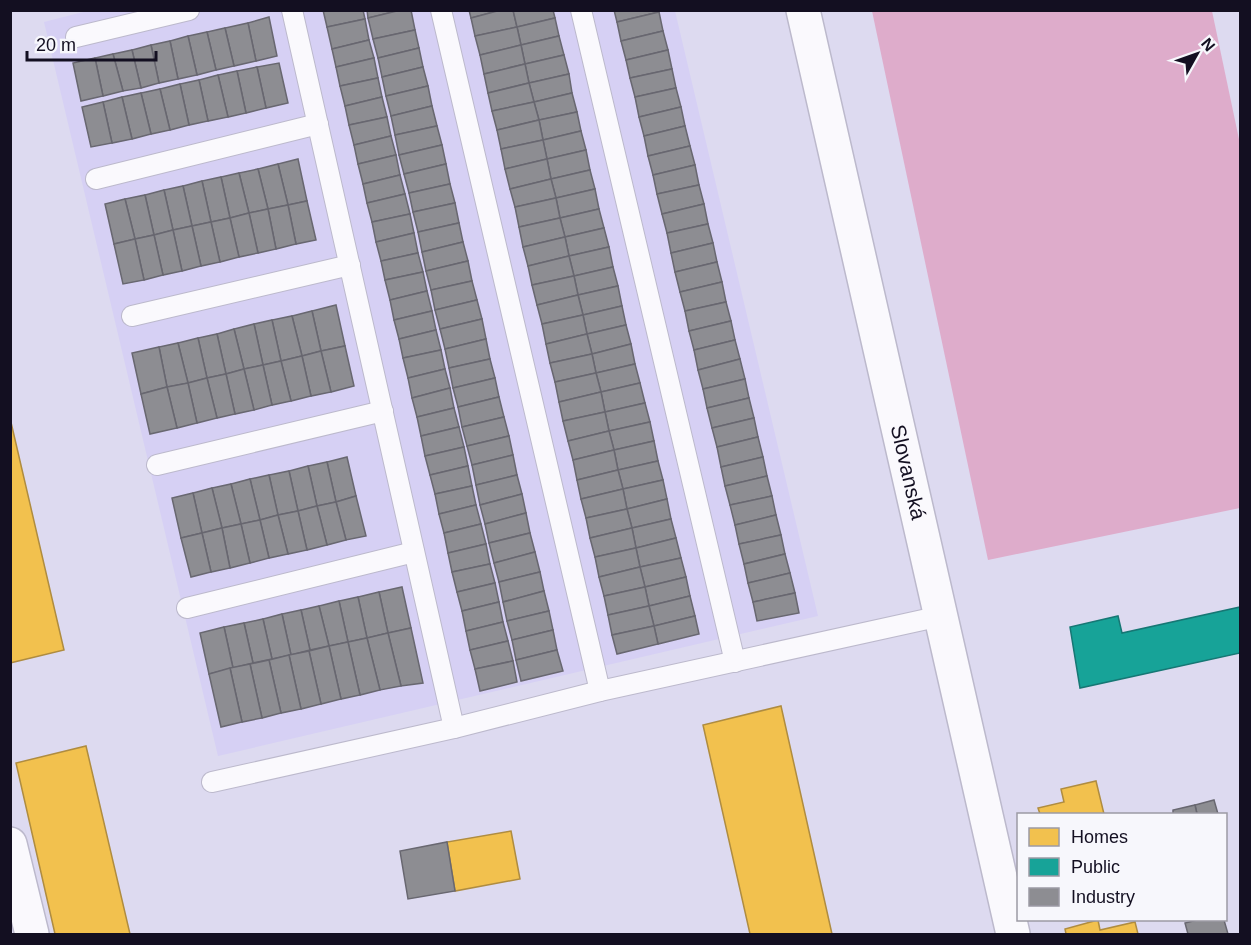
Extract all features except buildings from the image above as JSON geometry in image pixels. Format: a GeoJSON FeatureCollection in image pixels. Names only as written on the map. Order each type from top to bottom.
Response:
{"type":"FeatureCollection","features":[{"type":"Feature","properties":{"kind":"street","name":"Slovanská"},"geometry":{"type":"LineString","coordinates":[[803,10],[1013,934]]}},
{"type":"Feature","properties":{"kind":"street"},"geometry":{"type":"LineString","coordinates":[[10,844],[14,879],[32,934]]}},
{"type":"Feature","properties":{"kind":"lane"},"geometry":{"type":"LineString","coordinates":[[76,37],[189,10]]}},
{"type":"Feature","properties":{"kind":"lane"},"geometry":{"type":"LineString","coordinates":[[292,10],[454,728]]}},
{"type":"Feature","properties":{"kind":"lane"},"geometry":{"type":"LineString","coordinates":[[441,10],[600,691]]}},
{"type":"Feature","properties":{"kind":"lane"},"geometry":{"type":"LineString","coordinates":[[581,10],[735,662]]}},
{"type":"Feature","properties":{"kind":"lane"},"geometry":{"type":"LineString","coordinates":[[96,179],[318,124]]}},
{"type":"Feature","properties":{"kind":"lane"},"geometry":{"type":"LineString","coordinates":[[132,316],[350,265]]}},
{"type":"Feature","properties":{"kind":"lane"},"geometry":{"type":"LineString","coordinates":[[157,465],[382,411]]}},
{"type":"Feature","properties":{"kind":"lane"},"geometry":{"type":"LineString","coordinates":[[187,608],[414,552]]}},
{"type":"Feature","properties":{"kind":"lane"},"geometry":{"type":"LineString","coordinates":[[212,783],[454,728],[600,691],[941,616]]}},
{"type":"Feature","properties":{"kind":"shaded area"},"geometry":{"type":"Polygon","coordinates":[[[91,10],[675,11],[818,616],[218,756],[44,22],[91,10]]]}},
{"type":"Feature","properties":{"kind":"shaded area"},"geometry":{"type":"Polygon","coordinates":[[[872,11],[1212,11],[1240,144],[1240,508],[988,560],[872,11]]]}}]}
